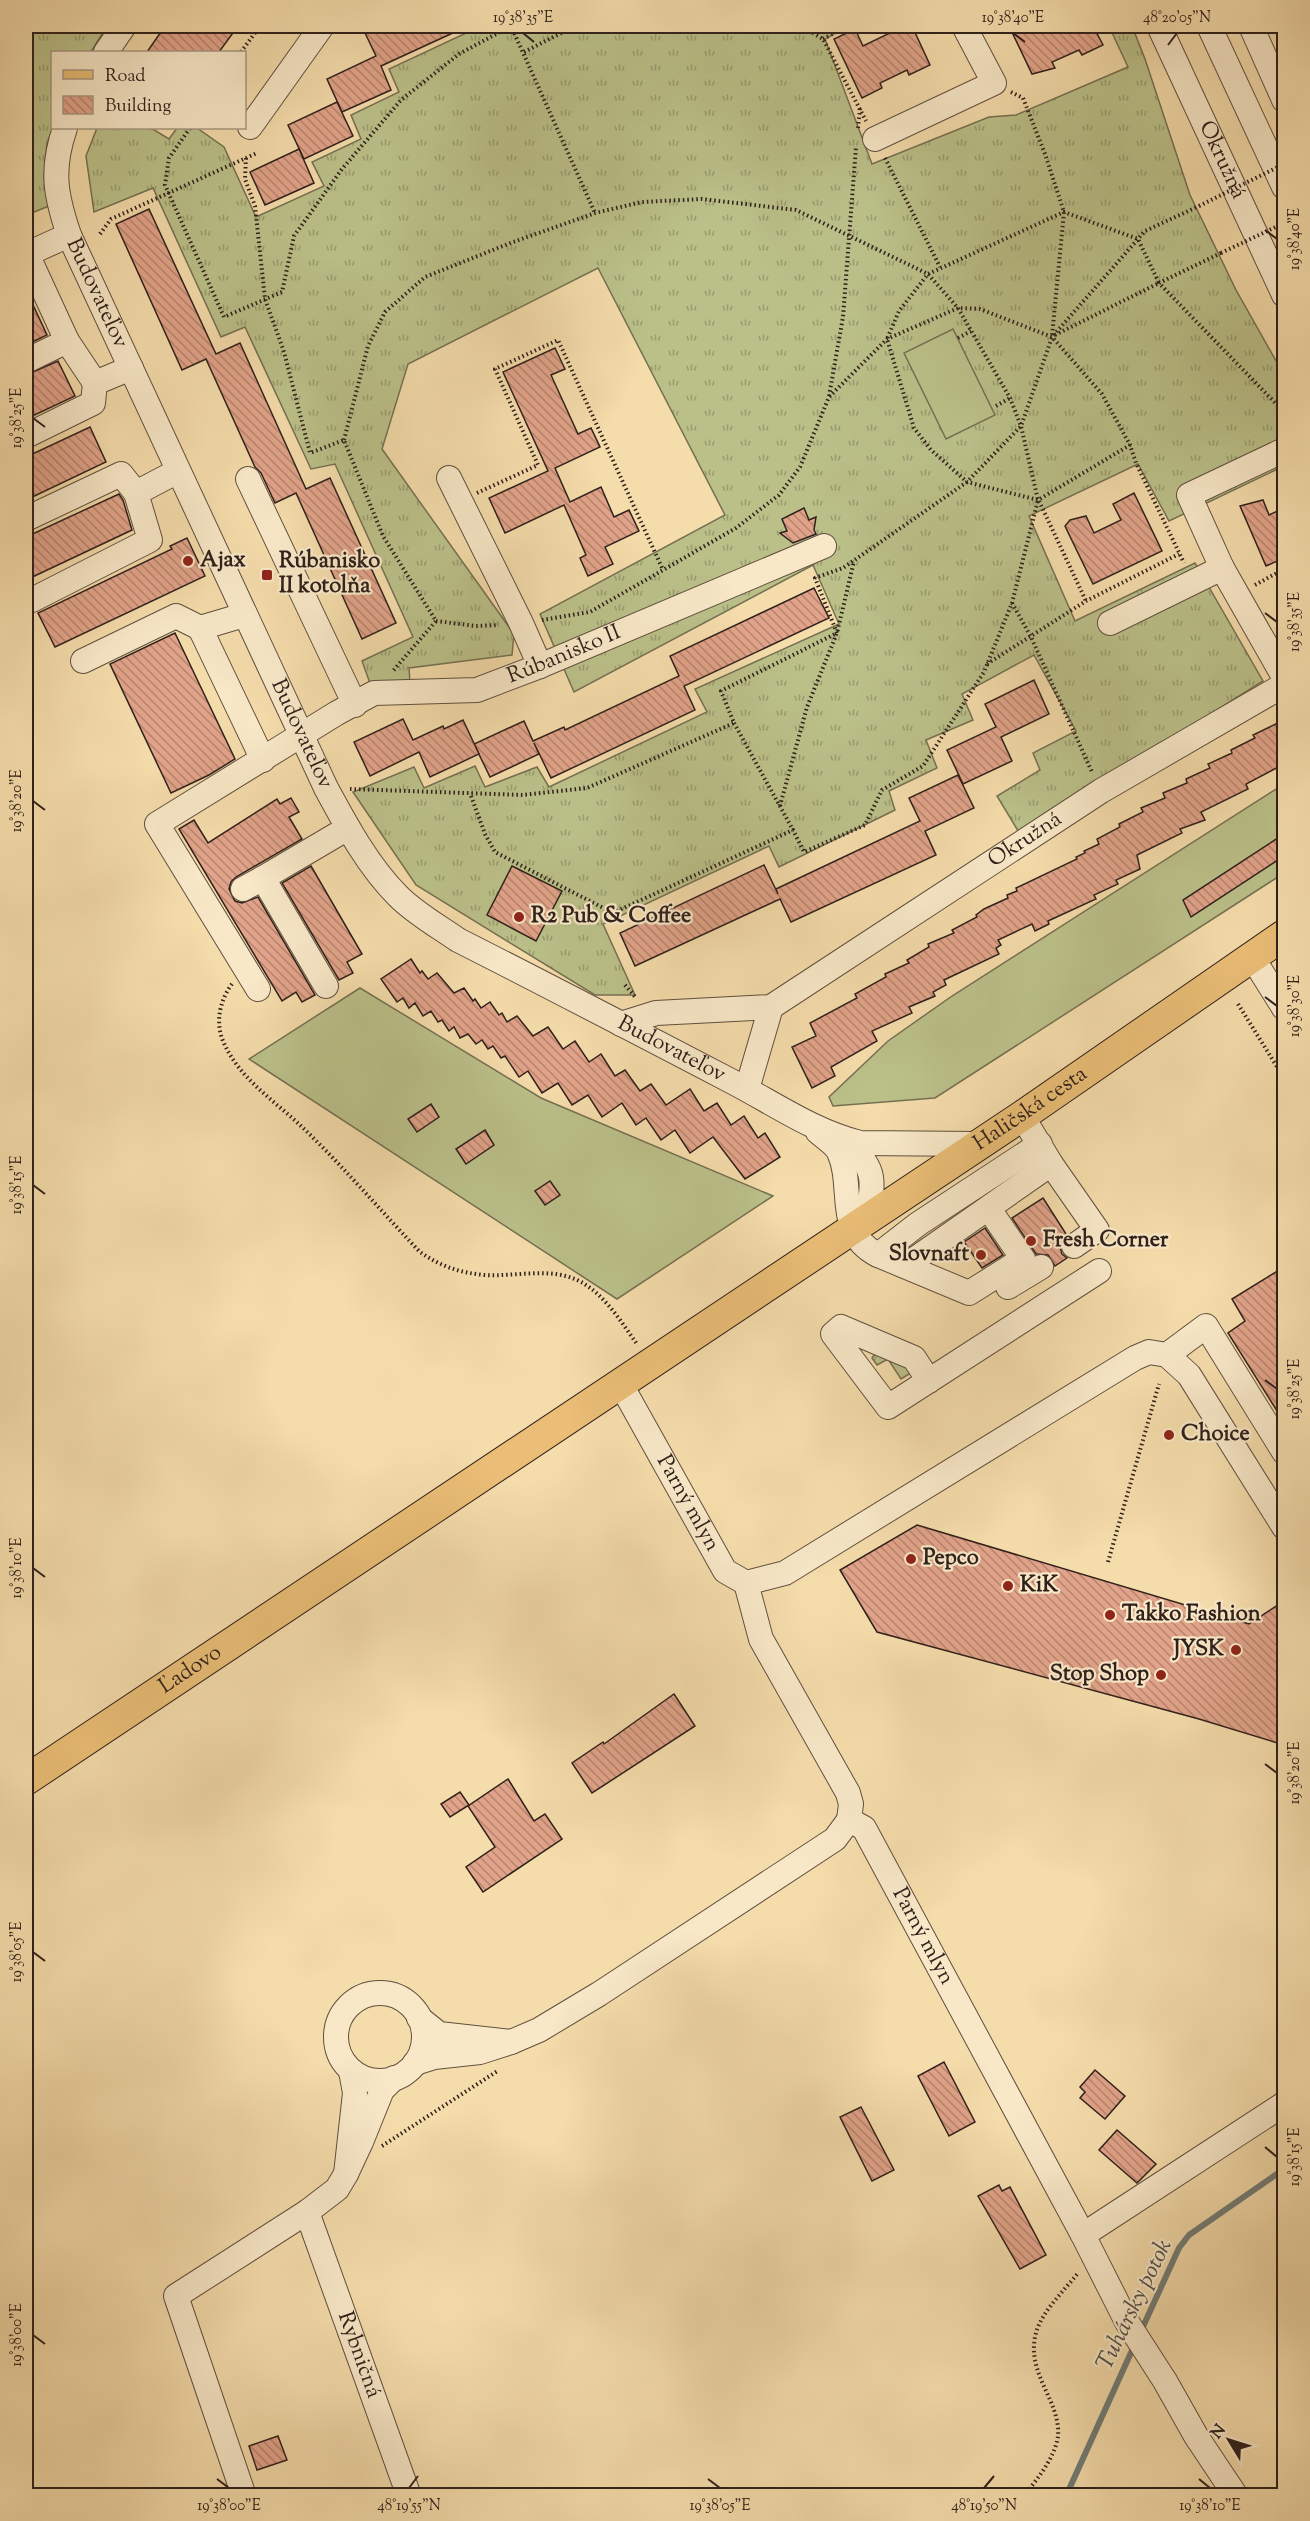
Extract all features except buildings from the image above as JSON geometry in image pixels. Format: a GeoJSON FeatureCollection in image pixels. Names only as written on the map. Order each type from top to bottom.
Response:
{"type":"FeatureCollection","features":[{"type":"Feature","properties":{"kind":"main road","name":"Haličská cesta"},"geometry":{"type":"LineString","coordinates":[[620,1383],[1022,1116],[1284,935]]}},
{"type":"Feature","properties":{"kind":"main road","name":"Ľadovo"},"geometry":{"type":"LineString","coordinates":[[26,1780],[620,1383]]}},
{"type":"Feature","properties":{"kind":"street"},"geometry":{"type":"LineString","coordinates":[[107,51],[124,26]]}},
{"type":"Feature","properties":{"kind":"street"},"geometry":{"type":"LineString","coordinates":[[250,127],[322,26]]}},
{"type":"Feature","properties":{"kind":"street"},"geometry":{"type":"LineString","coordinates":[[863,137],[994,83],[964,26]]}},
{"type":"Feature","properties":{"kind":"street","name":"Okružná"},"geometry":{"type":"LineString","coordinates":[[1159,26],[1284,295]]}},
{"type":"Feature","properties":{"kind":"street"},"geometry":{"type":"LineString","coordinates":[[1209,26],[1284,187]]}},
{"type":"Feature","properties":{"kind":"street"},"geometry":{"type":"LineString","coordinates":[[1251,26],[1284,100]]}},
{"type":"Feature","properties":{"kind":"street","name":"Budovateľov"},"geometry":{"type":"LineString","coordinates":[[65,129],[58,149],[55,172],[58,202],[69,235],[326,788],[348,828],[398,896],[420,915],[458,940],[747,1089],[810,1125],[842,1139],[860,1143],[977,1144]]}},
{"type":"Feature","properties":{"kind":"street"},"geometry":{"type":"LineString","coordinates":[[26,436],[93,403],[95,383],[67,341],[26,253],[69,235]]}},
{"type":"Feature","properties":{"kind":"street"},"geometry":{"type":"LineString","coordinates":[[26,361],[67,341]]}},
{"type":"Feature","properties":{"kind":"street"},"geometry":{"type":"LineString","coordinates":[[95,383],[131,368]]}},
{"type":"Feature","properties":{"kind":"street"},"geometry":{"type":"LineString","coordinates":[[1284,450],[1189,495],[1236,596],[1284,677]]}},
{"type":"Feature","properties":{"kind":"street"},"geometry":{"type":"LineString","coordinates":[[136,493],[178,471]]}},
{"type":"Feature","properties":{"kind":"street"},"geometry":{"type":"LineString","coordinates":[[26,519],[121,474],[136,493],[150,540],[32,600]]}},
{"type":"Feature","properties":{"kind":"street"},"geometry":{"type":"LineString","coordinates":[[449,478],[540,666]]}},
{"type":"Feature","properties":{"kind":"street"},"geometry":{"type":"LineString","coordinates":[[248,479],[364,699]]}},
{"type":"Feature","properties":{"kind":"street","name":"Rúbanisko II"},"geometry":{"type":"LineString","coordinates":[[245,967],[157,824],[337,713],[364,699],[477,690],[540,666],[824,546]]}},
{"type":"Feature","properties":{"kind":"street"},"geometry":{"type":"LineString","coordinates":[[1110,623],[1222,568]]}},
{"type":"Feature","properties":{"kind":"street"},"geometry":{"type":"LineString","coordinates":[[200,628],[244,615]]}},
{"type":"Feature","properties":{"kind":"street"},"geometry":{"type":"LineString","coordinates":[[83,662],[176,616],[200,628],[263,760]]}},
{"type":"Feature","properties":{"kind":"street","name":"Okružná"},"geometry":{"type":"LineString","coordinates":[[771,1007],[1101,791],[1284,685]]}},
{"type":"Feature","properties":{"kind":"street"},"geometry":{"type":"LineString","coordinates":[[327,986],[253,883],[348,828]]}},
{"type":"Feature","properties":{"kind":"street"},"geometry":{"type":"LineString","coordinates":[[1252,957],[1284,1008]]}},
{"type":"Feature","properties":{"kind":"street"},"geometry":{"type":"LineString","coordinates":[[245,967],[258,988]]}},
{"type":"Feature","properties":{"kind":"street"},"geometry":{"type":"LineString","coordinates":[[621,1024],[656,1013],[771,1007],[747,1089]]}},
{"type":"Feature","properties":{"kind":"street"},"geometry":{"type":"LineString","coordinates":[[1022,1116],[1097,1230],[1074,1246]]}},
{"type":"Feature","properties":{"kind":"street","name":"Budovateľov"},"geometry":{"type":"LineString","coordinates":[[810,1125],[838,1151],[844,1173],[847,1213],[859,1224],[873,1178],[863,1158],[842,1139]]}},
{"type":"Feature","properties":{"kind":"street"},"geometry":{"type":"LineString","coordinates":[[905,1266],[989,1209],[1046,1154]]}},
{"type":"Feature","properties":{"kind":"street"},"geometry":{"type":"LineString","coordinates":[[878,1255],[918,1224],[1046,1154]]}},
{"type":"Feature","properties":{"kind":"street"},"geometry":{"type":"LineString","coordinates":[[969,1293],[1023,1259],[989,1209]]}},
{"type":"Feature","properties":{"kind":"street"},"geometry":{"type":"LineString","coordinates":[[859,1224],[870,1251],[987,1300],[1041,1267]]}},
{"type":"Feature","properties":{"kind":"street"},"geometry":{"type":"LineString","coordinates":[[929,1381],[1099,1271]]}},
{"type":"Feature","properties":{"kind":"street"},"geometry":{"type":"LineString","coordinates":[[1167,1355],[1206,1326],[1284,1452]]}},
{"type":"Feature","properties":{"kind":"street"},"geometry":{"type":"LineString","coordinates":[[415,2063],[434,2057],[480,2052],[539,2030],[619,1982],[835,1839],[849,1820],[851,1804],[848,1793],[760,1639],[746,1583],[785,1573],[1135,1358],[1149,1352],[1167,1355],[1189,1375],[1284,1527]]}},
{"type":"Feature","properties":{"kind":"street","name":"Parný mlyn"},"geometry":{"type":"LineString","coordinates":[[620,1383],[725,1571],[746,1583]]}},
{"type":"Feature","properties":{"kind":"street","name":"Parný mlyn"},"geometry":{"type":"LineString","coordinates":[[849,1820],[864,1828],[1083,2235],[1127,2322],[1236,2496]]}},
{"type":"Feature","properties":{"kind":"street"},"geometry":{"type":"LineString","coordinates":[[346,2174],[355,2093],[351,2070],[339,2053],[336,2043],[339,2021],[351,2003],[370,1994],[391,1994],[410,2005],[419,2018],[439,2034],[511,2042]]}},
{"type":"Feature","properties":{"kind":"street"},"geometry":{"type":"LineString","coordinates":[[244,2496],[176,2296],[307,2212],[337,2189],[346,2174],[382,2090],[415,2063],[423,2044],[424,2034],[419,2018]]}},
{"type":"Feature","properties":{"kind":"street"},"geometry":{"type":"LineString","coordinates":[[351,2070],[370,2080],[394,2078]]}},
{"type":"Feature","properties":{"kind":"street"},"geometry":{"type":"LineString","coordinates":[[1083,2235],[1284,2104]]}},
{"type":"Feature","properties":{"kind":"street","name":"Rybničná"},"geometry":{"type":"LineString","coordinates":[[307,2212],[409,2496]]}},
{"type":"Feature","properties":{"kind":"path"},"geometry":{"type":"LineString","coordinates":[[242,51],[260,26]]}},
{"type":"Feature","properties":{"kind":"path"},"geometry":{"type":"LineString","coordinates":[[189,129],[169,158],[165,184],[224,317],[282,292],[294,236],[342,169],[401,100],[459,54],[511,26],[595,213]]}},
{"type":"Feature","properties":{"kind":"path"},"geometry":{"type":"LineString","coordinates":[[524,52],[575,26]]}},
{"type":"Feature","properties":{"kind":"path"},"geometry":{"type":"LineString","coordinates":[[436,621],[476,626],[521,623],[590,612],[736,528],[779,495],[800,467],[829,397],[843,317],[849,235],[863,137],[860,108],[823,39],[801,26]]}},
{"type":"Feature","properties":{"kind":"path"},"geometry":{"type":"LineString","coordinates":[[823,39],[848,26]]}},
{"type":"Feature","properties":{"kind":"path"},"geometry":{"type":"LineString","coordinates":[[837,633],[815,578],[843,568],[967,482],[1021,426],[1052,337],[1064,212],[1046,154],[1023,98],[994,83]]}},
{"type":"Feature","properties":{"kind":"path"},"geometry":{"type":"LineString","coordinates":[[860,108],[863,137],[940,267]]}},
{"type":"Feature","properties":{"kind":"path"},"geometry":{"type":"LineString","coordinates":[[100,234],[111,219],[257,153]]}},
{"type":"Feature","properties":{"kind":"path"},"geometry":{"type":"LineString","coordinates":[[246,158],[245,179],[255,206],[266,299],[284,352],[310,453],[344,440]]}},
{"type":"Feature","properties":{"kind":"path"},"geometry":{"type":"LineString","coordinates":[[1052,337],[1146,231],[1284,164]]}},
{"type":"Feature","properties":{"kind":"path"},"geometry":{"type":"LineString","coordinates":[[436,621],[382,536],[344,440],[368,346],[385,312],[425,277],[513,242],[595,213],[642,202],[702,199],[796,210],[928,274],[958,308],[1010,398],[1021,426],[1038,500],[1086,601]]}},
{"type":"Feature","properties":{"kind":"path"},"geometry":{"type":"LineString","coordinates":[[1038,500],[967,482],[931,450],[914,428],[887,339],[899,311],[928,274],[1064,212],[1138,239],[1160,283],[1284,412]]}},
{"type":"Feature","properties":{"kind":"path"},"geometry":{"type":"LineString","coordinates":[[1052,337],[1284,223]]}},
{"type":"Feature","properties":{"kind":"path"},"geometry":{"type":"LineString","coordinates":[[829,397],[887,339],[958,308],[980,309],[1052,337],[1101,394],[1130,445],[1136,463],[1194,582]]}},
{"type":"Feature","properties":{"kind":"path"},"geometry":{"type":"LineString","coordinates":[[958,339],[971,331]]}},
{"type":"Feature","properties":{"kind":"path"},"geometry":{"type":"LineString","coordinates":[[460,501],[538,465],[495,369],[558,340],[663,570]]}},
{"type":"Feature","properties":{"kind":"path"},"geometry":{"type":"LineString","coordinates":[[996,406],[1010,398]]}},
{"type":"Feature","properties":{"kind":"path"},"geometry":{"type":"LineString","coordinates":[[837,633],[721,691],[734,723],[804,852],[865,825],[882,790],[923,766],[987,664],[1012,603],[1038,500],[1130,445]]}},
{"type":"Feature","properties":{"kind":"path"},"geometry":{"type":"LineString","coordinates":[[987,664],[1086,601],[1179,554]]}},
{"type":"Feature","properties":{"kind":"path"},"geometry":{"type":"LineString","coordinates":[[780,806],[807,707],[837,633],[854,560]]}},
{"type":"Feature","properties":{"kind":"path"},"geometry":{"type":"LineString","coordinates":[[1236,596],[1284,569]]}},
{"type":"Feature","properties":{"kind":"path"},"geometry":{"type":"LineString","coordinates":[[1012,603],[1031,637],[1101,791]]}},
{"type":"Feature","properties":{"kind":"path"},"geometry":{"type":"LineString","coordinates":[[364,699],[436,621]]}},
{"type":"Feature","properties":{"kind":"path"},"geometry":{"type":"LineString","coordinates":[[326,788],[523,795],[587,788],[734,723]]}},
{"type":"Feature","properties":{"kind":"path"},"geometry":{"type":"LineString","coordinates":[[470,793],[485,834],[495,852],[613,913],[793,830]]}},
{"type":"Feature","properties":{"kind":"path"},"geometry":{"type":"LineString","coordinates":[[245,967],[222,1001],[219,1018],[222,1039],[234,1059],[266,1097],[299,1125],[420,1252],[439,1265],[465,1273],[548,1274],[570,1277],[583,1283],[598,1296],[651,1362]]}},
{"type":"Feature","properties":{"kind":"path"},"geometry":{"type":"LineString","coordinates":[[1238,1004],[1284,1078]]}},
{"type":"Feature","properties":{"kind":"path"},"geometry":{"type":"LineString","coordinates":[[1108,1562],[1159,1384]]}},
{"type":"Feature","properties":{"kind":"path"},"geometry":{"type":"LineString","coordinates":[[375,2150],[504,2067]]}},
{"type":"Feature","properties":{"kind":"path"},"geometry":{"type":"LineString","coordinates":[[1024,2496],[1053,2453],[1058,2435],[1054,2415],[1035,2364],[1036,2332],[1053,2304],[1080,2271],[1094,2258]]}},
{"type":"Feature","properties":{"kind":"green space"},"geometry":{"type":"Polygon","coordinates":[[[26,26],[107,26],[92,51],[51,51],[53,129],[47,143],[44,178],[49,206],[27,215],[26,26]]]}},
{"type":"Feature","properties":{"kind":"green space"},"geometry":{"type":"Polygon","coordinates":[[[481,26],[533,26],[536,30],[547,26],[848,26],[825,39],[872,164],[989,117],[1016,115],[1128,67],[1109,26],[1132,26],[1190,195],[1236,290],[1284,375],[1284,466],[1169,521],[1138,464],[1029,516],[1075,621],[1195,563],[1263,681],[1020,834],[997,796],[1040,770],[1033,753],[1076,731],[1034,655],[962,694],[973,720],[926,740],[937,768],[889,791],[895,810],[779,867],[769,846],[603,924],[635,995],[595,995],[416,885],[353,792],[414,767],[424,788],[475,766],[485,787],[537,767],[549,787],[707,712],[695,689],[839,624],[813,565],[574,692],[540,614],[725,515],[598,268],[408,364],[382,449],[514,634],[512,655],[409,668],[410,683],[372,689],[362,661],[413,637],[335,464],[311,469],[245,327],[221,337],[153,188],[94,212],[86,156],[97,129],[153,129],[169,139],[176,129],[198,129],[224,147],[256,217],[324,186],[312,162],[361,139],[351,115],[399,92],[389,69],[481,26]]]}},
{"type":"Feature","properties":{"kind":"green space"},"geometry":{"type":"Polygon","coordinates":[[[953,329],[995,415],[946,439],[904,353],[953,329]]]}},
{"type":"Feature","properties":{"kind":"green space"},"geometry":{"type":"Polygon","coordinates":[[[1284,784],[1284,873],[935,1098],[833,1106],[829,1097],[888,1041],[952,996],[1284,784]]]}},
{"type":"Feature","properties":{"kind":"green space"},"geometry":{"type":"Polygon","coordinates":[[[360,988],[541,1098],[773,1196],[617,1299],[249,1059],[360,988]]]}},
{"type":"Feature","properties":{"kind":"green space"},"geometry":{"type":"Polygon","coordinates":[[[876,1352],[914,1371],[901,1379],[888,1359],[877,1365],[872,1358],[876,1352]]]}},
{"type":"Feature","properties":{"kind":"waterway","name":"Tuhársky potok"},"geometry":{"type":"LineString","coordinates":[[1141,2331],[1179,2248],[1189,2235],[1284,2169]]}},
{"type":"Feature","properties":{"kind":"waterway","name":"Tuhársky potok"},"geometry":{"type":"LineString","coordinates":[[1066,2496],[1134,2346]]}},
{"type":"Feature","properties":{"kind":"place","name":"Ajax"},"geometry":{"type":"Point","coordinates":[188,561]}},
{"type":"Feature","properties":{"kind":"place","name":"Rúbanisko II kotolňa"},"geometry":{"type":"Point","coordinates":[267,575]}},
{"type":"Feature","properties":{"kind":"place","name":"R2 Pub & Coffee"},"geometry":{"type":"Point","coordinates":[519,917]}},
{"type":"Feature","properties":{"kind":"place","name":"Fresh Corner"},"geometry":{"type":"Point","coordinates":[1031,1241]}},
{"type":"Feature","properties":{"kind":"place","name":"Slovnaft"},"geometry":{"type":"Point","coordinates":[981,1255]}},
{"type":"Feature","properties":{"kind":"place","name":"Choice"},"geometry":{"type":"Point","coordinates":[1169,1435]}},
{"type":"Feature","properties":{"kind":"place","name":"Pepco"},"geometry":{"type":"Point","coordinates":[911,1559]}},
{"type":"Feature","properties":{"kind":"place","name":"KiK"},"geometry":{"type":"Point","coordinates":[1008,1586]}},
{"type":"Feature","properties":{"kind":"place","name":"Takko Fashion"},"geometry":{"type":"Point","coordinates":[1110,1615]}},
{"type":"Feature","properties":{"kind":"place","name":"JYSK"},"geometry":{"type":"Point","coordinates":[1236,1650]}},
{"type":"Feature","properties":{"kind":"place","name":"Stop Shop"},"geometry":{"type":"Point","coordinates":[1161,1675]}}]}
